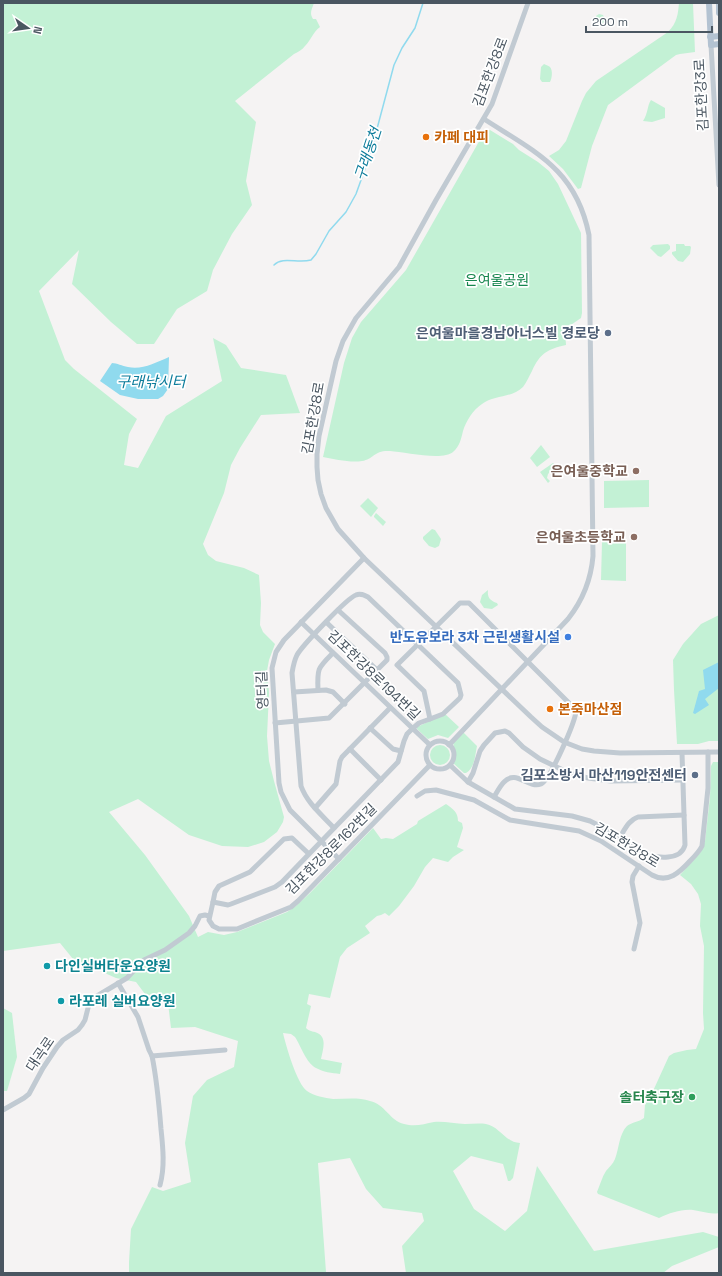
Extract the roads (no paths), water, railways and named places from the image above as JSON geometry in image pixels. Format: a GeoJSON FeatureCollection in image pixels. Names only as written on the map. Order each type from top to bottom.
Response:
{"type":"FeatureCollection","features":[{"type":"Feature","properties":{"kind":"main road","name":"김포한강3로"},"geometry":{"type":"LineString","coordinates":[[709,3],[711,44]]}},
{"type":"Feature","properties":{"kind":"main road"},"geometry":{"type":"LineString","coordinates":[[718,3],[719,13]]}},
{"type":"Feature","properties":{"kind":"main road"},"geometry":{"type":"LineString","coordinates":[[710,36],[719,36]]}},
{"type":"Feature","properties":{"kind":"main road"},"geometry":{"type":"LineString","coordinates":[[711,44],[719,44]]}},
{"type":"Feature","properties":{"kind":"street","name":"김포한강8로"},"geometry":{"type":"LineString","coordinates":[[528,3],[492,104],[484,119],[440,193],[399,267],[356,318],[343,341],[336,361],[317,454],[318,480],[321,494],[326,508],[338,529],[364,558],[542,727],[564,742],[582,749],[607,753],[719,752]]}},
{"type":"Feature","properties":{"kind":"street","name":"김포한강3로"},"geometry":{"type":"LineString","coordinates":[[711,44],[719,185]]}},
{"type":"Feature","properties":{"kind":"street","name":"김포한강8로"},"geometry":{"type":"LineString","coordinates":[[484,119],[545,159],[561,175],[579,202],[589,235],[593,524],[592,567],[584,594],[575,610],[503,689]]}},
{"type":"Feature","properties":{"kind":"street","name":"영터길"},"geometry":{"type":"LineString","coordinates":[[339,859],[290,810],[281,792],[279,783],[272,668],[276,652],[284,640],[364,558]]}},
{"type":"Feature","properties":{"kind":"street"},"geometry":{"type":"LineString","coordinates":[[213,902],[228,905],[275,887],[282,882],[398,762],[407,734],[419,723],[443,714],[460,698],[460,687],[456,680],[365,595],[358,594],[338,610],[301,650],[295,660],[292,673],[300,781],[305,797],[334,828]]}},
{"type":"Feature","properties":{"kind":"street"},"geometry":{"type":"LineString","coordinates":[[430,719],[424,691],[397,666],[460,603],[469,603],[576,710],[576,715],[554,766],[546,780],[539,784],[529,783],[515,777],[507,779],[494,797]]}},
{"type":"Feature","properties":{"kind":"street"},"geometry":{"type":"LineString","coordinates":[[276,722],[329,718],[345,704],[387,660],[387,655],[338,610]]}},
{"type":"Feature","properties":{"kind":"street","name":"김포한강8로194번길"},"geometry":{"type":"LineString","coordinates":[[301,622],[430,745]]}},
{"type":"Feature","properties":{"kind":"street"},"geometry":{"type":"LineString","coordinates":[[326,622],[377,670]]}},
{"type":"Feature","properties":{"kind":"street"},"geometry":{"type":"LineString","coordinates":[[318,690],[317,676],[319,669],[333,652]]}},
{"type":"Feature","properties":{"kind":"street"},"geometry":{"type":"LineString","coordinates":[[449,745],[503,689]]}},
{"type":"Feature","properties":{"kind":"street"},"geometry":{"type":"LineString","coordinates":[[294,692],[329,690],[345,704]]}},
{"type":"Feature","properties":{"kind":"street"},"geometry":{"type":"LineString","coordinates":[[315,808],[336,784],[342,757],[390,708]]}},
{"type":"Feature","properties":{"kind":"street"},"geometry":{"type":"LineString","coordinates":[[370,728],[393,749],[402,751]]}},
{"type":"Feature","properties":{"kind":"street"},"geometry":{"type":"LineString","coordinates":[[468,782],[474,773],[480,751],[495,733],[505,731],[531,753],[554,766],[575,775],[611,781],[683,780]]}},
{"type":"Feature","properties":{"kind":"street"},"geometry":{"type":"LineString","coordinates":[[441,741],[446,742],[449,745],[452,749],[454,757],[450,765],[446,768],[438,769],[430,765],[427,761],[426,752],[430,745],[441,741]]}},
{"type":"Feature","properties":{"kind":"street"},"geometry":{"type":"LineString","coordinates":[[350,749],[381,780]]}},
{"type":"Feature","properties":{"kind":"street","name":"김포한강8로"},"geometry":{"type":"LineString","coordinates":[[417,796],[425,791],[436,790],[474,800],[510,820],[579,831],[601,841],[658,878],[670,877],[679,872],[701,849],[708,788],[708,752]]}},
{"type":"Feature","properties":{"kind":"street"},"geometry":{"type":"LineString","coordinates":[[450,765],[468,782],[515,809],[572,816],[602,826],[645,854],[653,856],[677,855],[682,851],[685,844],[682,753]]}},
{"type":"Feature","properties":{"kind":"street","name":"김포한강8로162번길"},"geometry":{"type":"LineString","coordinates":[[210,916],[209,920],[213,926],[219,929],[237,929],[291,907],[430,765]]}},
{"type":"Feature","properties":{"kind":"street"},"geometry":{"type":"LineString","coordinates":[[620,837],[631,820],[638,817],[684,815]]}},
{"type":"Feature","properties":{"kind":"street"},"geometry":{"type":"LineString","coordinates":[[210,916],[215,892],[219,886],[250,872],[284,839],[292,838],[309,854]]}},
{"type":"Feature","properties":{"kind":"street"},"geometry":{"type":"LineString","coordinates":[[634,949],[640,923],[632,882],[633,876],[639,866]]}},
{"type":"Feature","properties":{"kind":"street","name":"대곡로"},"geometry":{"type":"LineString","coordinates":[[3,1110],[29,1094],[43,1068],[57,1047],[63,1040],[78,1030],[82,1025],[85,1020],[89,1004],[97,996],[127,978],[144,960],[189,934],[196,926],[200,916],[205,914],[210,916]]}},
{"type":"Feature","properties":{"kind":"street"},"geometry":{"type":"LineString","coordinates":[[118,983],[138,1017],[152,1056],[159,1095],[163,1147],[163,1169],[160,1185]]}},
{"type":"Feature","properties":{"kind":"street"},"geometry":{"type":"LineString","coordinates":[[152,1056],[225,1050]]}},
{"type":"Feature","properties":{"kind":"water","name":"구래낚시터"},"geometry":{"type":"Polygon","coordinates":[[[169,357],[168,389],[163,396],[158,399],[138,399],[120,395],[100,381],[112,363],[138,368],[169,357]]]}},
{"type":"Feature","properties":{"kind":"water"},"geometry":{"type":"Polygon","coordinates":[[[719,662],[719,688],[705,699],[709,705],[695,714],[693,713],[699,691],[705,689],[703,670],[719,662]]]}},
{"type":"Feature","properties":{"kind":"waterway","name":"구래동천"},"geometry":{"type":"LineString","coordinates":[[274,265],[282,261],[311,260],[329,231],[346,212],[356,194],[370,155],[394,65],[402,48],[415,28],[423,3]]}},
{"type":"Feature","properties":{"kind":"place","name":"카페 대피"},"geometry":{"type":"Point","coordinates":[426,137]}},
{"type":"Feature","properties":{"kind":"place","name":"은여울마을경남아너스빌 경로당"},"geometry":{"type":"Point","coordinates":[608,333]}},
{"type":"Feature","properties":{"kind":"place","name":"은여울중학교"},"geometry":{"type":"Point","coordinates":[636,471]}},
{"type":"Feature","properties":{"kind":"place","name":"은여울초등학교"},"geometry":{"type":"Point","coordinates":[634,537]}},
{"type":"Feature","properties":{"kind":"place","name":"반도유보라 3차 근린생활시설"},"geometry":{"type":"Point","coordinates":[568,637]}},
{"type":"Feature","properties":{"kind":"place","name":"본죽마산점"},"geometry":{"type":"Point","coordinates":[550,709]}},
{"type":"Feature","properties":{"kind":"place","name":"김포소방서 마산119안전센터"},"geometry":{"type":"Point","coordinates":[695,775]}},
{"type":"Feature","properties":{"kind":"place","name":"다인실버타운요양원"},"geometry":{"type":"Point","coordinates":[47,966]}},
{"type":"Feature","properties":{"kind":"place","name":"라포레 실버요양원"},"geometry":{"type":"Point","coordinates":[61,1001]}},
{"type":"Feature","properties":{"kind":"place","name":"솔터축구장"},"geometry":{"type":"Point","coordinates":[692,1097]}},
{"type":"Feature","properties":{"kind":"park label","name":"은여울공원"},"geometry":{"type":"Point","coordinates":[497,280]}}]}
